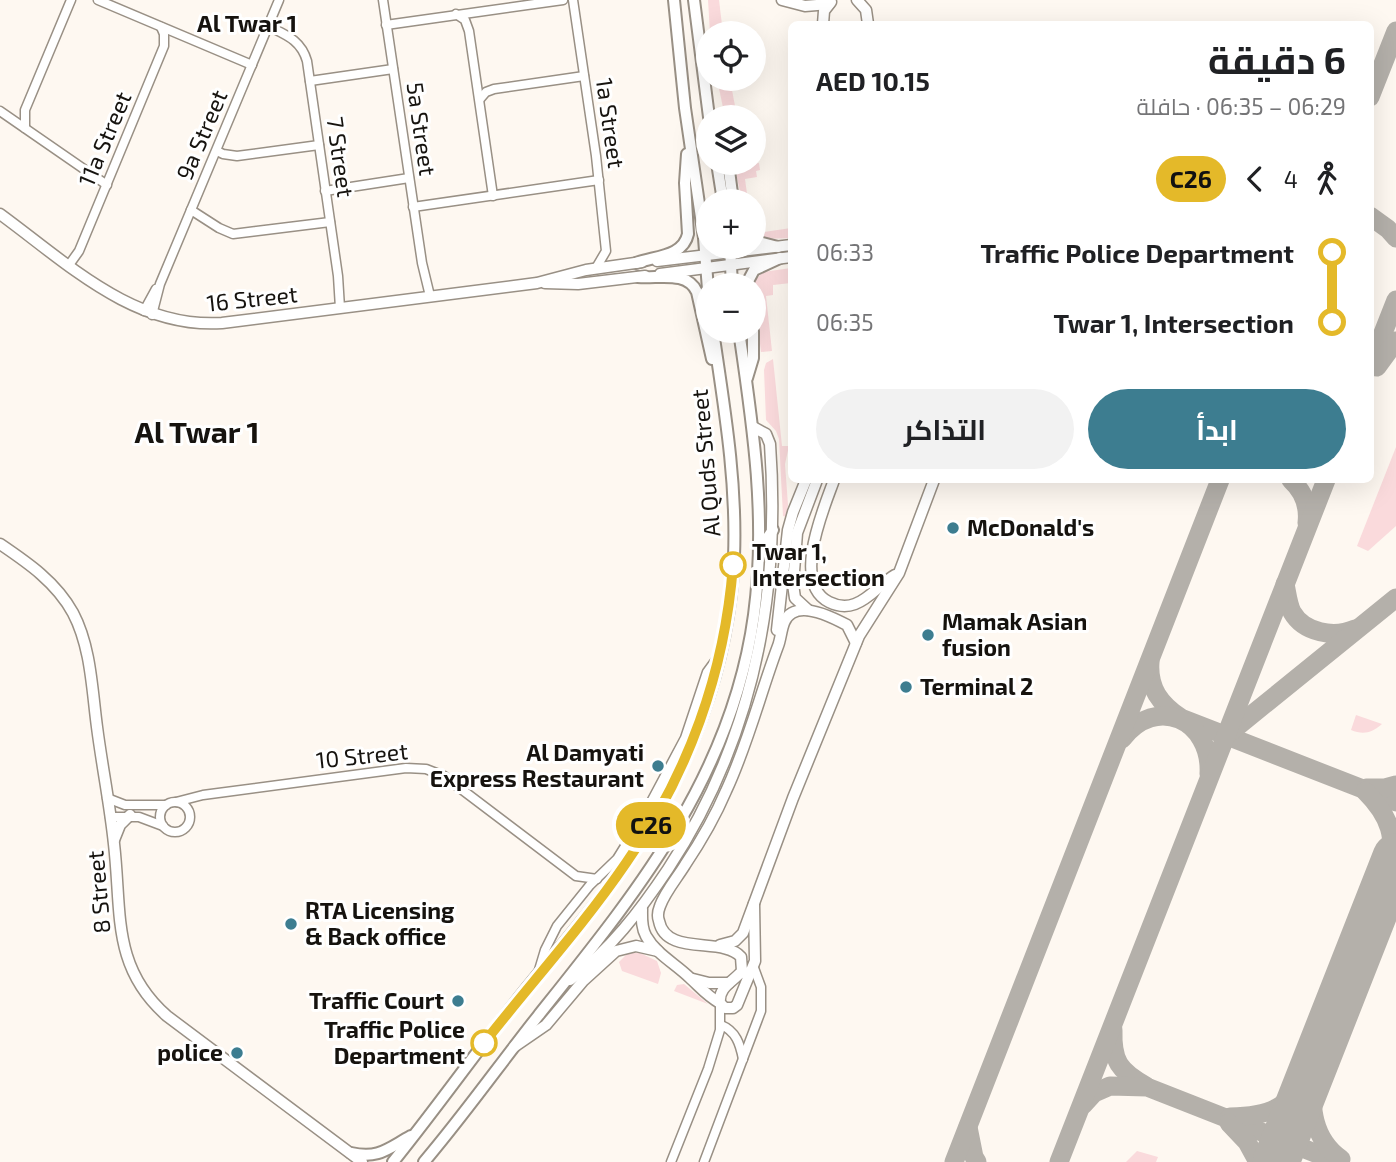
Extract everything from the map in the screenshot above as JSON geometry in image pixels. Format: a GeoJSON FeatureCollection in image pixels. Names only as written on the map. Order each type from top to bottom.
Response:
{"type":"FeatureCollection","features":[{"type":"Feature","properties":{"kind":"main road"},"geometry":{"type":"LineString","coordinates":[[674,0],[697,189]]}},
{"type":"Feature","properties":{"kind":"main road"},"geometry":{"type":"LineString","coordinates":[[694,0],[707,105]]}},
{"type":"Feature","properties":{"kind":"main road"},"geometry":{"type":"LineString","coordinates":[[636,263],[674,252],[684,245],[688,238],[685,183],[689,137]]}},
{"type":"Feature","properties":{"kind":"main road"},"geometry":{"type":"LineString","coordinates":[[766,246],[783,254]]}},
{"type":"Feature","properties":{"kind":"main road"},"geometry":{"type":"LineString","coordinates":[[752,273],[783,254]]}},
{"type":"Feature","properties":{"kind":"main road"},"geometry":{"type":"LineString","coordinates":[[704,259],[705,273]]}},
{"type":"Feature","properties":{"kind":"main road"},"geometry":{"type":"LineString","coordinates":[[730,259],[731,273]]}},
{"type":"Feature","properties":{"kind":"main road"},"geometry":{"type":"LineString","coordinates":[[638,277],[679,277],[692,284],[697,292],[708,346],[719,375]]}},
{"type":"Feature","properties":{"kind":"main road","name":"Al Quds Street"},"geometry":{"type":"LineString","coordinates":[[393,1162],[610,885],[656,817],[699,725],[720,655],[728,616],[734,527],[732,467],[715,343]]}},
{"type":"Feature","properties":{"kind":"main road","name":"Al Quds Street"},"geometry":{"type":"LineString","coordinates":[[424,1162],[644,881],[704,778],[735,699],[754,616],[760,548],[753,428],[741,343]]}},
{"type":"Feature","properties":{"kind":"main road"},"geometry":{"type":"LineString","coordinates":[[746,380],[753,358],[752,343]]}},
{"type":"Feature","properties":{"kind":"main road"},"geometry":{"type":"LineString","coordinates":[[760,548],[773,530]]}},
{"type":"Feature","properties":{"kind":"main road"},"geometry":{"type":"LineString","coordinates":[[754,616],[762,633]]}},
{"type":"Feature","properties":{"kind":"main road"},"geometry":{"type":"LineString","coordinates":[[351,1153],[368,1156],[380,1153],[416,1133]]}},
{"type":"Feature","properties":{"kind":"street"},"geometry":{"type":"LineString","coordinates":[[25,128],[25,110],[71,0]]}},
{"type":"Feature","properties":{"kind":"street"},"geometry":{"type":"LineString","coordinates":[[98,0],[252,65]]}},
{"type":"Feature","properties":{"kind":"street","name":"9a Street"},"geometry":{"type":"LineString","coordinates":[[148,313],[279,0]]}},
{"type":"Feature","properties":{"kind":"street","name":"5a Street"},"geometry":{"type":"LineString","coordinates":[[383,0],[427,297]]}},
{"type":"Feature","properties":{"kind":"street"},"geometry":{"type":"LineString","coordinates":[[386,25],[563,0]]}},
{"type":"Feature","properties":{"kind":"street","name":"1a Street"},"geometry":{"type":"LineString","coordinates":[[573,0],[599,180],[606,251]]}},
{"type":"Feature","properties":{"kind":"street"},"geometry":{"type":"LineString","coordinates":[[782,0],[805,6],[832,2]]}},
{"type":"Feature","properties":{"kind":"street"},"geometry":{"type":"LineString","coordinates":[[857,0],[864,6],[869,21]]}},
{"type":"Feature","properties":{"kind":"street"},"geometry":{"type":"LineString","coordinates":[[869,21],[873,0]]}},
{"type":"Feature","properties":{"kind":"street"},"geometry":{"type":"LineString","coordinates":[[823,21],[824,11],[832,2]]}},
{"type":"Feature","properties":{"kind":"street"},"geometry":{"type":"LineString","coordinates":[[456,14],[468,25],[493,196]]}},
{"type":"Feature","properties":{"kind":"street","name":"11a Street"},"geometry":{"type":"LineString","coordinates":[[69,265],[79,251],[164,46],[161,27]]}},
{"type":"Feature","properties":{"kind":"street","name":"7 Street"},"geometry":{"type":"LineString","coordinates":[[267,30],[291,37],[300,45],[307,61],[343,307]]}},
{"type":"Feature","properties":{"kind":"street"},"geometry":{"type":"LineString","coordinates":[[310,81],[393,69]]}},
{"type":"Feature","properties":{"kind":"street"},"geometry":{"type":"LineString","coordinates":[[480,99],[486,92],[494,89],[584,76]]}},
{"type":"Feature","properties":{"kind":"street"},"geometry":{"type":"LineString","coordinates":[[0,111],[107,185]]}},
{"type":"Feature","properties":{"kind":"street"},"geometry":{"type":"LineString","coordinates":[[217,151],[223,155],[237,156],[319,145]]}},
{"type":"Feature","properties":{"kind":"street"},"geometry":{"type":"LineString","coordinates":[[325,191],[409,178]]}},
{"type":"Feature","properties":{"kind":"street"},"geometry":{"type":"LineString","coordinates":[[413,207],[599,180]]}},
{"type":"Feature","properties":{"kind":"street"},"geometry":{"type":"LineString","coordinates":[[191,210],[233,234],[330,222]]}},
{"type":"Feature","properties":{"kind":"street","name":"16 Street"},"geometry":{"type":"LineString","coordinates":[[0,214],[113,295],[148,313],[180,322],[208,324],[537,283],[596,268],[696,256]]}},
{"type":"Feature","properties":{"kind":"street"},"geometry":{"type":"LineString","coordinates":[[596,268],[606,251],[618,265]]}},
{"type":"Feature","properties":{"kind":"street","name":"16 Street"},"geometry":{"type":"LineString","coordinates":[[537,283],[578,284],[638,277],[730,265],[783,254]]}},
{"type":"Feature","properties":{"kind":"street"},"geometry":{"type":"LineString","coordinates":[[564,984],[612,943],[642,908],[687,839],[715,785],[743,710],[762,633],[769,590],[773,530],[770,440],[766,434],[753,428]]}},
{"type":"Feature","properties":{"kind":"street"},"geometry":{"type":"LineString","coordinates":[[671,1162],[701,1096],[720,1025],[720,992],[742,971],[741,957],[733,951],[671,938],[660,927],[659,909],[701,840],[727,789],[750,732],[770,662],[778,619],[788,530],[805,483]]}},
{"type":"Feature","properties":{"kind":"street"},"geometry":{"type":"LineString","coordinates":[[816,483],[797,533],[793,584],[795,598],[808,610],[847,625],[856,643]]}},
{"type":"Feature","properties":{"kind":"street"},"geometry":{"type":"LineString","coordinates":[[833,483],[813,548],[811,574],[816,591],[830,603],[846,606],[863,600],[899,573]]}},
{"type":"Feature","properties":{"kind":"street"},"geometry":{"type":"LineString","coordinates":[[709,946],[727,944],[739,938],[856,643],[866,622],[899,573],[933,483]]}},
{"type":"Feature","properties":{"kind":"street","name":"8 Street"},"geometry":{"type":"LineString","coordinates":[[0,544],[29,564],[56,588],[80,629],[88,663],[114,840],[122,936],[135,979],[156,1006],[235,1062],[362,1162]]}},
{"type":"Feature","properties":{"kind":"street"},"geometry":{"type":"LineString","coordinates":[[770,662],[786,618],[794,611],[808,610]]}},
{"type":"Feature","properties":{"kind":"street"},"geometry":{"type":"LineString","coordinates":[[537,975],[553,933],[580,897],[617,859],[643,817],[685,738],[707,672],[720,655]]}},
{"type":"Feature","properties":{"kind":"street","name":"10 Street"},"geometry":{"type":"LineString","coordinates":[[176,802],[203,795],[416,768],[435,772],[461,788],[576,876]]}},
{"type":"Feature","properties":{"kind":"street"},"geometry":{"type":"LineString","coordinates":[[110,817],[130,816],[148,819],[171,831],[183,829],[195,804],[203,795]]}},
{"type":"Feature","properties":{"kind":"street"},"geometry":{"type":"LineString","coordinates":[[107,798],[132,806],[176,802],[185,806],[190,814]]}},
{"type":"Feature","properties":{"kind":"street"},"geometry":{"type":"LineString","coordinates":[[163,826],[160,817],[166,805]]}},
{"type":"Feature","properties":{"kind":"street"},"geometry":{"type":"LineString","coordinates":[[114,840],[120,825],[130,816]]}},
{"type":"Feature","properties":{"kind":"street"},"geometry":{"type":"LineString","coordinates":[[580,897],[576,876],[597,878]]}},
{"type":"Feature","properties":{"kind":"street"},"geometry":{"type":"LineString","coordinates":[[642,908],[643,929],[658,951],[693,979],[700,989],[728,1009],[735,1007],[754,968],[754,904]]}},
{"type":"Feature","properties":{"kind":"street"},"geometry":{"type":"LineString","coordinates":[[513,1048],[546,1025],[583,981],[615,951],[636,946],[658,951]]}},
{"type":"Feature","properties":{"kind":"street"},"geometry":{"type":"LineString","coordinates":[[704,1162],[762,1004],[761,987],[754,968]]}},
{"type":"Feature","properties":{"kind":"street"},"geometry":{"type":"LineString","coordinates":[[693,979],[709,983],[729,983]]}},
{"type":"Feature","properties":{"kind":"street"},"geometry":{"type":"LineString","coordinates":[[720,1025],[730,1029],[738,1041],[743,1059]]}},
{"type":"Feature","properties":{"kind":"shaded area"},"geometry":{"type":"Polygon","coordinates":[[[708,0],[719,0],[722,21],[709,21],[708,0]]]}},
{"type":"Feature","properties":{"kind":"shaded area"},"geometry":{"type":"Polygon","coordinates":[[[720,91],[732,91],[735,105],[722,105],[720,91]]]}},
{"type":"Feature","properties":{"kind":"shaded area"},"geometry":{"type":"Polygon","coordinates":[[[737,175],[757,175],[745,179],[746,189],[739,189],[737,175]]]}},
{"type":"Feature","properties":{"kind":"shaded area"},"geometry":{"type":"Polygon","coordinates":[[[788,228],[788,238],[766,239],[766,232],[788,228]]]}},
{"type":"Feature","properties":{"kind":"shaded area"},"geometry":{"type":"Polygon","coordinates":[[[788,268],[788,283],[773,285],[773,295],[766,296],[766,273],[762,273],[788,268]]]}},
{"type":"Feature","properties":{"kind":"shaded area"},"geometry":{"type":"Polygon","coordinates":[[[766,296],[772,351],[761,352],[760,343],[766,343],[766,296]]]}},
{"type":"Feature","properties":{"kind":"shaded area"},"geometry":{"type":"Polygon","coordinates":[[[773,359],[782,446],[788,446],[785,464],[788,505],[786,517],[783,516],[779,439],[766,420],[766,363],[773,359]]]}},
{"type":"Feature","properties":{"kind":"shaded area"},"geometry":{"type":"Polygon","coordinates":[[[1396,447],[1396,526],[1368,551],[1357,546],[1396,447]]]}},
{"type":"Feature","properties":{"kind":"shaded area"},"geometry":{"type":"Polygon","coordinates":[[[1356,715],[1382,724],[1367,732],[1355,732],[1351,730],[1356,715]]]}},
{"type":"Feature","properties":{"kind":"shaded area"},"geometry":{"type":"Polygon","coordinates":[[[628,953],[640,953],[657,961],[661,973],[658,984],[622,971],[619,962],[628,953]]]}},
{"type":"Feature","properties":{"kind":"shaded area"},"geometry":{"type":"Polygon","coordinates":[[[684,984],[708,1004],[674,991],[677,985],[684,984]]]}},
{"type":"Feature","properties":{"kind":"shaded area"},"geometry":{"type":"Polygon","coordinates":[[[1137,1151],[1158,1157],[1156,1162],[1126,1162],[1137,1151]]]}},
{"type":"Feature","properties":{"kind":"taxiway"},"geometry":{"type":"LineString","coordinates":[[1374,87],[1396,31]]}},
{"type":"Feature","properties":{"kind":"taxiway"},"geometry":{"type":"LineString","coordinates":[[1374,219],[1396,238]]}},
{"type":"Feature","properties":{"kind":"taxiway"},"geometry":{"type":"LineString","coordinates":[[1374,356],[1396,300]]}},
{"type":"Feature","properties":{"kind":"taxiway"},"geometry":{"type":"LineString","coordinates":[[1377,367],[1396,341]]}},
{"type":"Feature","properties":{"kind":"taxiway"},"geometry":{"type":"LineString","coordinates":[[954,1162],[1219,483]]}},
{"type":"Feature","properties":{"kind":"taxiway"},"geometry":{"type":"LineString","coordinates":[[1294,483],[1304,499],[1307,523]]}},
{"type":"Feature","properties":{"kind":"taxiway"},"geometry":{"type":"LineString","coordinates":[[1059,1162],[1325,483]]}},
{"type":"Feature","properties":{"kind":"taxiway"},"geometry":{"type":"LineString","coordinates":[[1285,584],[1292,612],[1304,625],[1329,633],[1355,629]]}},
{"type":"Feature","properties":{"kind":"taxiway"},"geometry":{"type":"LineString","coordinates":[[1228,734],[1396,598]]}},
{"type":"Feature","properties":{"kind":"taxiway"},"geometry":{"type":"LineString","coordinates":[[1150,662],[1153,687],[1161,701],[1181,718],[1396,802]]}},
{"type":"Feature","properties":{"kind":"taxiway"},"geometry":{"type":"LineString","coordinates":[[1122,739],[1136,725],[1150,718],[1165,716],[1179,719],[1192,727],[1201,739],[1208,755],[1209,774]]}},
{"type":"Feature","properties":{"kind":"taxiway"},"geometry":{"type":"LineString","coordinates":[[1366,788],[1396,785]]}},
{"type":"Feature","properties":{"kind":"taxiway"},"geometry":{"type":"LineString","coordinates":[[1365,791],[1381,810],[1390,828],[1390,874],[1396,864]]}},
{"type":"Feature","properties":{"kind":"taxiway"},"geometry":{"type":"LineString","coordinates":[[1113,1030],[1114,1050],[1119,1064],[1129,1075],[1146,1086]]}},
{"type":"Feature","properties":{"kind":"taxiway"},"geometry":{"type":"LineString","coordinates":[[1230,1117],[1257,1115],[1277,1108],[1293,1095],[1311,1074],[1315,1121],[1324,1142],[1341,1159]]}},
{"type":"Feature","properties":{"kind":"taxiway"},"geometry":{"type":"LineString","coordinates":[[1083,1105],[1094,1093],[1110,1086],[1147,1087],[1338,1162]]}},
{"type":"Feature","properties":{"kind":"taxiway"},"geometry":{"type":"LineString","coordinates":[[1229,1123],[1247,1142],[1258,1162]]}},
{"type":"Feature","properties":{"kind":"taxiway"},"geometry":{"type":"LineString","coordinates":[[968,1127],[977,1162]]}},
{"type":"Feature","properties":{"kind":"runway"},"geometry":{"type":"LineString","coordinates":[[1276,1162],[1396,857]]}},
{"type":"Feature","properties":{"kind":"bus line","name":"C26"},"geometry":{"type":"LineString","coordinates":[[484,1043],[610,885],[656,817],[699,725],[715,673],[728,616],[733,565]]}},
{"type":"Feature","properties":{"kind":"place","name":"McDonald's"},"geometry":{"type":"Point","coordinates":[953,528]}},
{"type":"Feature","properties":{"kind":"place","name":"Twar 1, Intersection"},"geometry":{"type":"Point","coordinates":[733,565]}},
{"type":"Feature","properties":{"kind":"place","name":"Mamak Asian fusion"},"geometry":{"type":"Point","coordinates":[928,635]}},
{"type":"Feature","properties":{"kind":"place","name":"Terminal 2"},"geometry":{"type":"Point","coordinates":[906,687]}},
{"type":"Feature","properties":{"kind":"place","name":"Al Damyati Express Restaurant"},"geometry":{"type":"Point","coordinates":[658,766]}},
{"type":"Feature","properties":{"kind":"place","name":"RTA Licensing & Back office"},"geometry":{"type":"Point","coordinates":[291,924]}},
{"type":"Feature","properties":{"kind":"place","name":"Traffic Court"},"geometry":{"type":"Point","coordinates":[458,1001]}},
{"type":"Feature","properties":{"kind":"place","name":"Traffic Police Department"},"geometry":{"type":"Point","coordinates":[484,1043]}},
{"type":"Feature","properties":{"kind":"place","name":"police"},"geometry":{"type":"Point","coordinates":[237,1053]}},
{"type":"Feature","properties":{"kind":"district","name":"Al Twar 1"},"geometry":{"type":"Point","coordinates":[247,24]}},
{"type":"Feature","properties":{"kind":"district","name":"Al Twar 1"},"geometry":{"type":"Point","coordinates":[197,433]}}]}
